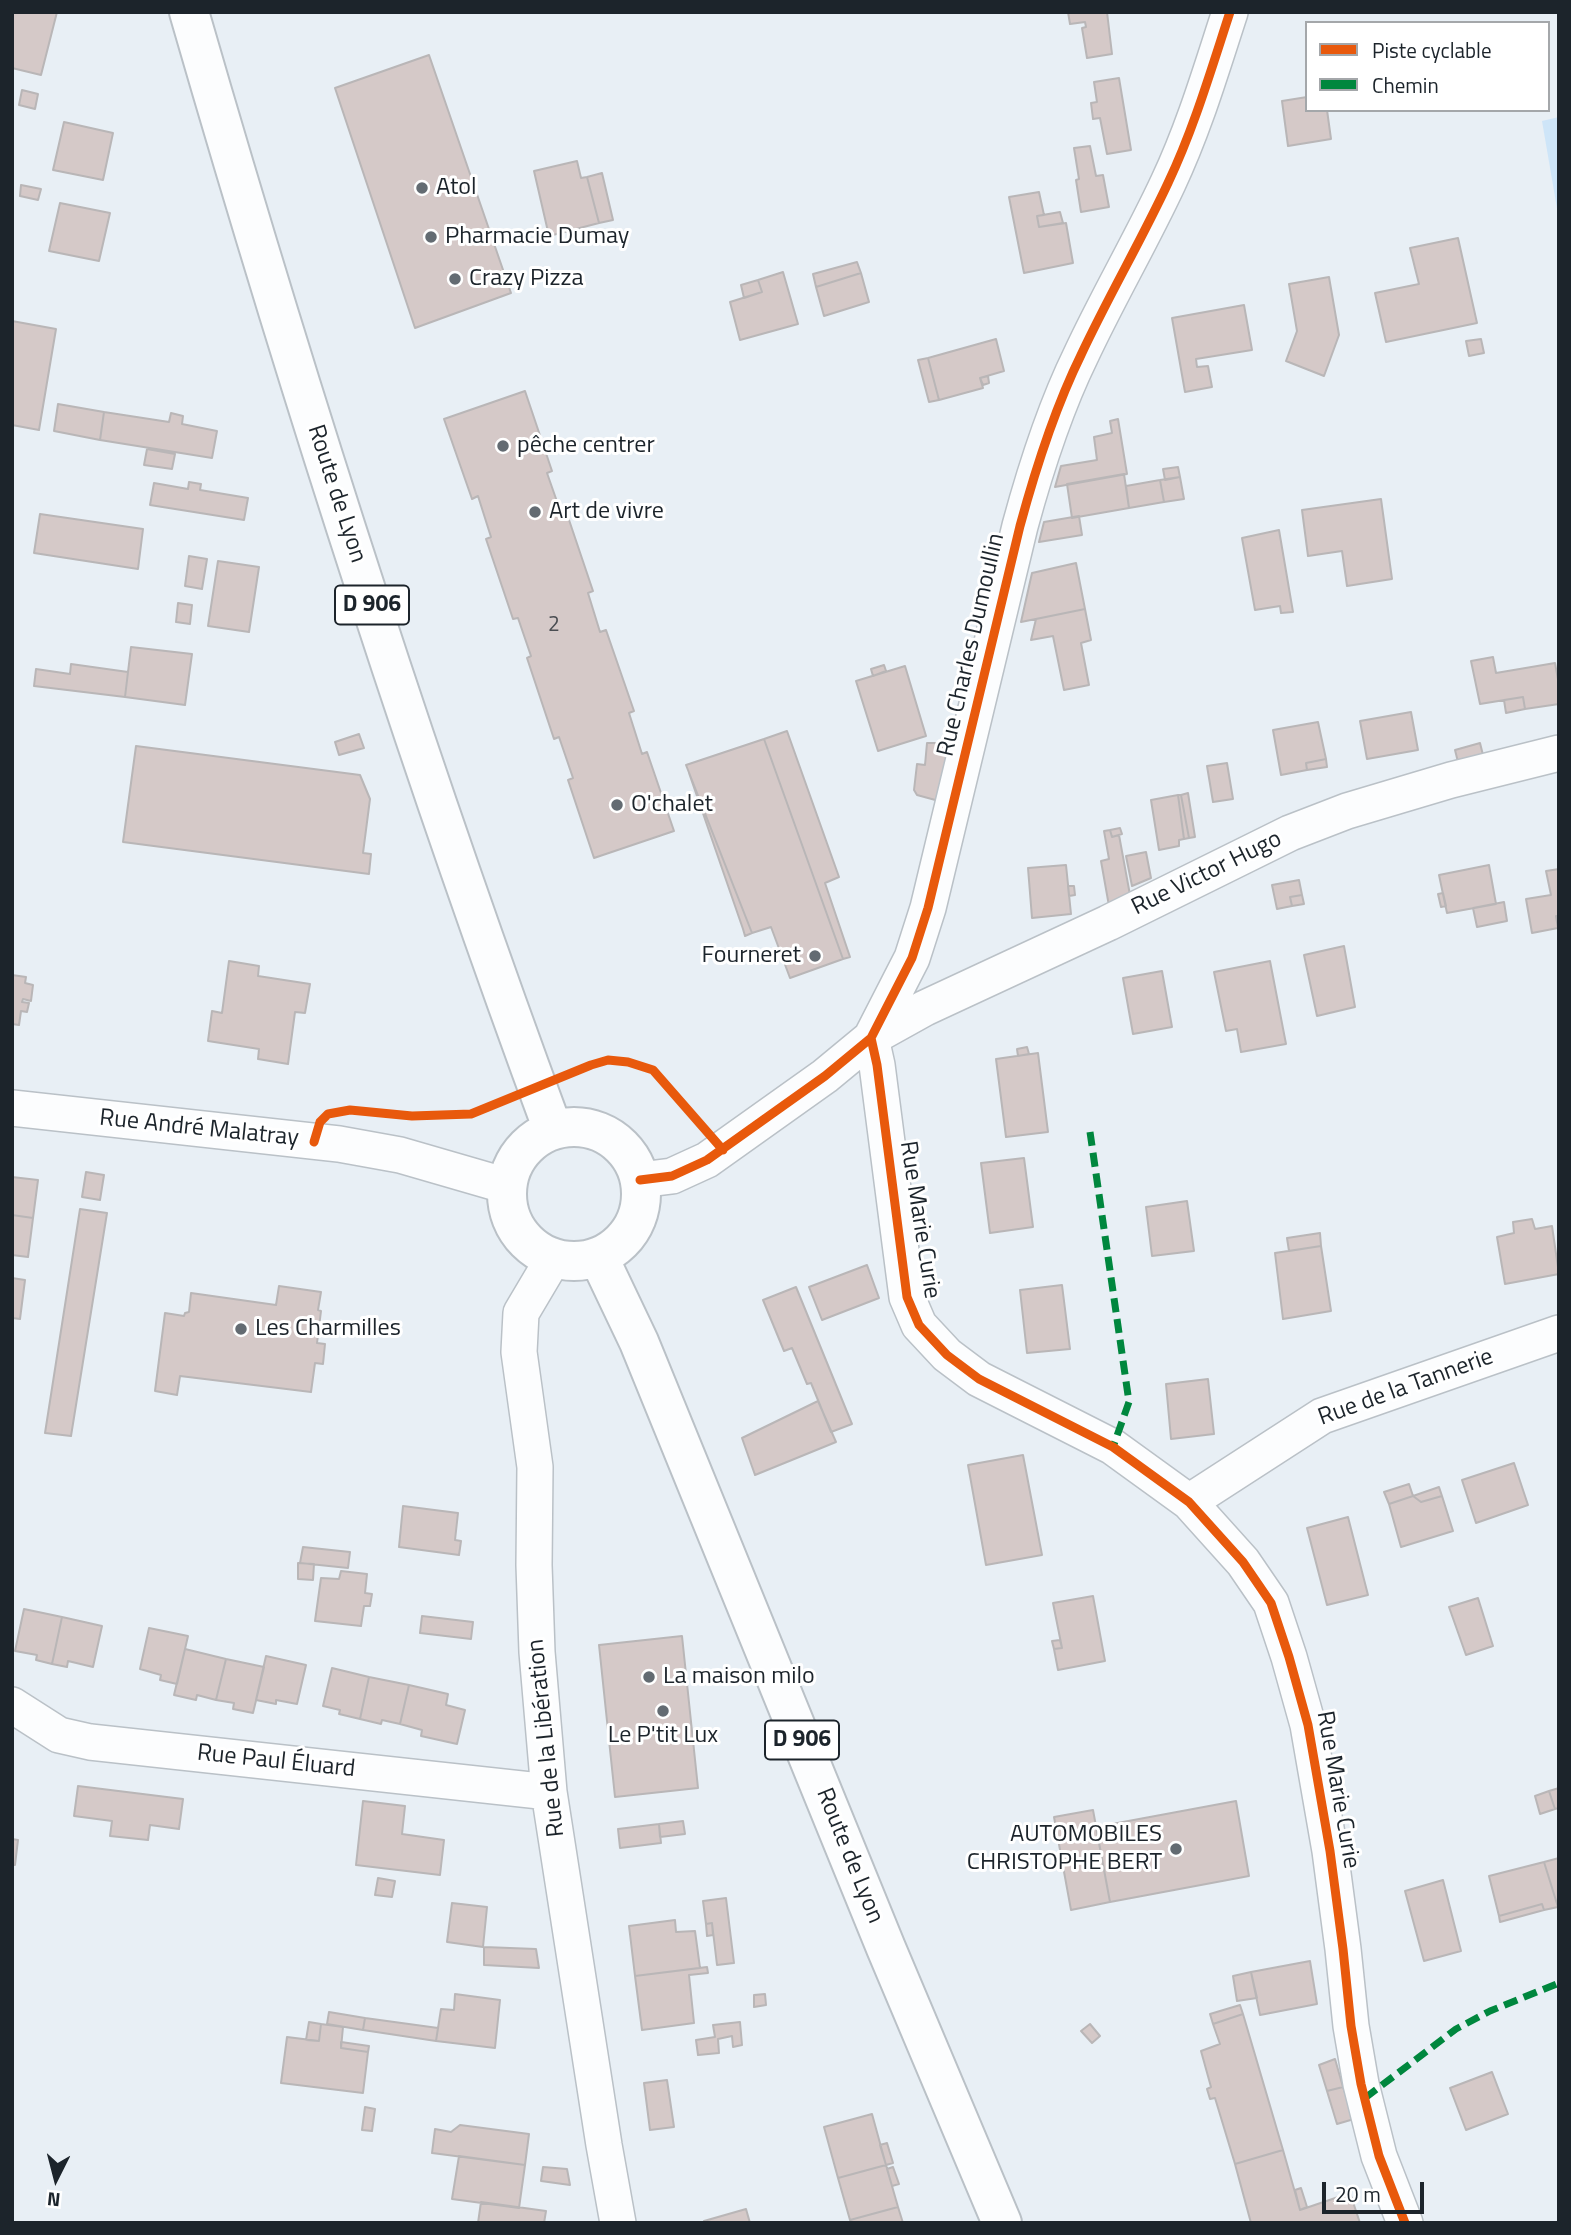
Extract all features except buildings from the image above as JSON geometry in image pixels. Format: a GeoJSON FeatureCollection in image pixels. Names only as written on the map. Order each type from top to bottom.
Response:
{"type":"FeatureCollection","features":[{"type":"Feature","properties":{"kind":"main road","name":"Route de Lyon"},"geometry":{"type":"LineString","coordinates":[[189,12],[249,220],[337,503],[445,824],[553,1130]]}},
{"type":"Feature","properties":{"kind":"main road"},"geometry":{"type":"LineString","coordinates":[[575,1127],[597,1131],[617,1142],[632,1159],[640,1180],[641,1204],[634,1227],[619,1245],[598,1258],[576,1262],[553,1259],[532,1248],[516,1231],[508,1209],[507,1186],[512,1168],[522,1151],[536,1138],[553,1130],[575,1127]]}},
{"type":"Feature","properties":{"kind":"main road","name":"Route de Lyon"},"geometry":{"type":"LineString","coordinates":[[598,1258],[639,1342],[886,1948],[1002,2223]]}},
{"type":"Feature","properties":{"kind":"street","name":"Rue Charles Dumoullin"},"geometry":{"type":"LineString","coordinates":[[640,1180],[671,1176],[706,1160],[825,1076],[871,1038],[912,958],[923,927],[1036,467],[1058,405],[1081,354],[1168,184],[1189,136],[1230,12]]}},
{"type":"Feature","properties":{"kind":"street","name":"Rue Victor Hugo"},"geometry":{"type":"LineString","coordinates":[[871,1038],[925,1008],[1301,829],[1347,811],[1559,753]]}},
{"type":"Feature","properties":{"kind":"street","name":"Rue Marie Curie"},"geometry":{"type":"LineString","coordinates":[[871,1038],[877,1065],[906,1297],[919,1325],[947,1355],[979,1379],[1113,1447],[1189,1502],[1243,1562],[1271,1603],[1308,1725],[1330,1851],[1351,2026],[1361,2084],[1379,2156],[1405,2223]]}},
{"type":"Feature","properties":{"kind":"street","name":"Rue André Malatray"},"geometry":{"type":"LineString","coordinates":[[12,1108],[339,1144],[400,1155],[507,1186]]}},
{"type":"Feature","properties":{"kind":"street","name":"Rue de la Libération"},"geometry":{"type":"LineString","coordinates":[[553,1259],[521,1313],[519,1352],[536,1467],[534,1565],[537,1652],[549,1791],[618,2223]]}},
{"type":"Feature","properties":{"kind":"street","name":"Rue de la Tannerie"},"geometry":{"type":"LineString","coordinates":[[1189,1502],[1322,1416],[1559,1333]]}},
{"type":"Feature","properties":{"kind":"street","name":"Rue Paul Éluard"},"geometry":{"type":"LineString","coordinates":[[12,1705],[59,1735],[90,1742],[549,1791]]}},
{"type":"Feature","properties":{"kind":"shaded area"},"geometry":{"type":"Polygon","coordinates":[[[1559,117],[1559,220],[1542,121],[1559,117]]]}},
{"type":"Feature","properties":{"kind":"marked path"},"geometry":{"type":"LineString","coordinates":[[1090,1132],[1129,1402],[1113,1447]]}},
{"type":"Feature","properties":{"kind":"marked path"},"geometry":{"type":"LineString","coordinates":[[1365,2098],[1456,2029],[1490,2011],[1559,1983]]}},
{"type":"Feature","properties":{"kind":"cycle path"},"geometry":{"type":"LineString","coordinates":[[640,1180],[672,1176],[707,1160],[825,1076],[871,1038],[912,958],[928,908],[1020,526],[1046,439],[1081,355],[1158,205],[1177,162],[1202,99],[1230,12]]}},
{"type":"Feature","properties":{"kind":"cycle path"},"geometry":{"type":"LineString","coordinates":[[871,1038],[877,1065],[907,1297],[919,1325],[947,1355],[979,1379],[1113,1447],[1189,1502],[1243,1562],[1271,1603],[1308,1725],[1330,1851],[1351,2026],[1361,2084],[1379,2156],[1405,2223]]}},
{"type":"Feature","properties":{"kind":"cycle path"},"geometry":{"type":"LineString","coordinates":[[314,1142],[320,1122],[328,1114],[350,1110],[412,1116],[471,1114],[608,1060],[628,1062],[653,1070],[723,1150]]}},
{"type":"Feature","properties":{"kind":"place","name":"Atol"},"geometry":{"type":"Point","coordinates":[422,188]}},
{"type":"Feature","properties":{"kind":"place","name":"Pharmacie Dumay"},"geometry":{"type":"Point","coordinates":[431,237]}},
{"type":"Feature","properties":{"kind":"place","name":"Crazy Pizza"},"geometry":{"type":"Point","coordinates":[455,279]}},
{"type":"Feature","properties":{"kind":"place","name":"pêche centrer"},"geometry":{"type":"Point","coordinates":[503,446]}},
{"type":"Feature","properties":{"kind":"place","name":"Art de vivre"},"geometry":{"type":"Point","coordinates":[535,512]}},
{"type":"Feature","properties":{"kind":"place","name":"O'chalet"},"geometry":{"type":"Point","coordinates":[617,805]}},
{"type":"Feature","properties":{"kind":"place","name":"Fourneret"},"geometry":{"type":"Point","coordinates":[815,956]}},
{"type":"Feature","properties":{"kind":"place","name":"Les Charmilles"},"geometry":{"type":"Point","coordinates":[241,1329]}},
{"type":"Feature","properties":{"kind":"place","name":"La maison milo"},"geometry":{"type":"Point","coordinates":[649,1677]}},
{"type":"Feature","properties":{"kind":"place","name":"Le P'tit Lux"},"geometry":{"type":"Point","coordinates":[663,1711]}},
{"type":"Feature","properties":{"kind":"place","name":"AUTOMOBILES CHRISTOPHE BERT"},"geometry":{"type":"Point","coordinates":[1176,1849]}}]}
